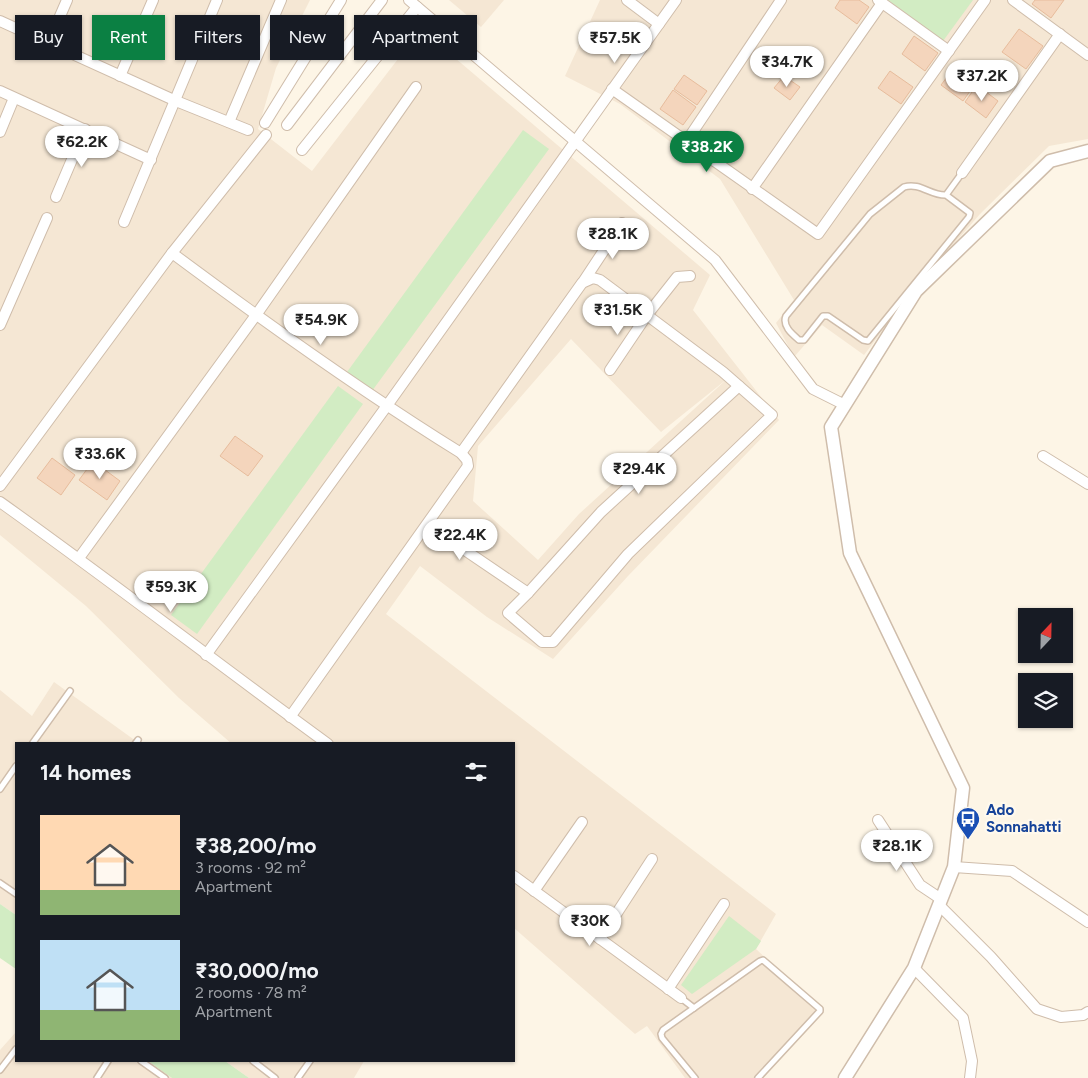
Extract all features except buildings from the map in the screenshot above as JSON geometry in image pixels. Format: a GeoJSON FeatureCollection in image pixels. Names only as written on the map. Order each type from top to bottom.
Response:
{"type":"FeatureCollection","features":[{"type":"Feature","properties":{"kind":"street"},"geometry":{"type":"LineString","coordinates":[[61,15],[67,0]]}},
{"type":"Feature","properties":{"kind":"street"},"geometry":{"type":"LineString","coordinates":[[120,76],[153,0]]}},
{"type":"Feature","properties":{"kind":"street"},"geometry":{"type":"LineString","coordinates":[[124,222],[217,0]]}},
{"type":"Feature","properties":{"kind":"street"},"geometry":{"type":"LineString","coordinates":[[229,122],[281,0]]}},
{"type":"Feature","properties":{"kind":"street"},"geometry":{"type":"LineString","coordinates":[[266,123],[341,0]]}},
{"type":"Feature","properties":{"kind":"street"},"geometry":{"type":"LineString","coordinates":[[288,125],[382,0]]}},
{"type":"Feature","properties":{"kind":"street"},"geometry":{"type":"LineString","coordinates":[[628,0],[659,24]]}},
{"type":"Feature","properties":{"kind":"street"},"geometry":{"type":"LineString","coordinates":[[206,655],[386,407],[676,0]]}},
{"type":"Feature","properties":{"kind":"street"},"geometry":{"type":"LineString","coordinates":[[686,142],[781,0]]}},
{"type":"Feature","properties":{"kind":"street"},"geometry":{"type":"LineString","coordinates":[[612,89],[818,234],[985,0]]}},
{"type":"Feature","properties":{"kind":"street"},"geometry":{"type":"LineString","coordinates":[[1013,0],[1088,55]]}},
{"type":"Feature","properties":{"kind":"street"},"geometry":{"type":"LineString","coordinates":[[752,189],[880,1],[948,51]]}},
{"type":"Feature","properties":{"kind":"street"},"geometry":{"type":"LineString","coordinates":[[302,150],[413,3],[573,142],[714,260],[813,389],[845,405]]}},
{"type":"Feature","properties":{"kind":"street"},"geometry":{"type":"LineString","coordinates":[[0,21],[15,28]]}},
{"type":"Feature","properties":{"kind":"street"},"geometry":{"type":"LineString","coordinates":[[962,172],[1060,34]]}},
{"type":"Feature","properties":{"kind":"street"},"geometry":{"type":"LineString","coordinates":[[82,59],[176,101],[248,130]]}},
{"type":"Feature","properties":{"kind":"street"},"geometry":{"type":"LineString","coordinates":[[79,558],[256,315],[416,88]]}},
{"type":"Feature","properties":{"kind":"street"},"geometry":{"type":"LineString","coordinates":[[0,91],[150,160]]}},
{"type":"Feature","properties":{"kind":"street"},"geometry":{"type":"LineString","coordinates":[[0,132],[14,98]]}},
{"type":"Feature","properties":{"kind":"street"},"geometry":{"type":"LineString","coordinates":[[56,197],[85,130]]}},
{"type":"Feature","properties":{"kind":"street"},"geometry":{"type":"LineString","coordinates":[[0,486],[172,253],[266,136]]}},
{"type":"Feature","properties":{"kind":"street"},"geometry":{"type":"LineString","coordinates":[[845,1078],[914,968],[954,867],[963,788],[850,554],[831,427],[916,291],[1050,161],[1088,151]]}},
{"type":"Feature","properties":{"kind":"street"},"geometry":{"type":"LineString","coordinates":[[0,324],[47,218]]}},
{"type":"Feature","properties":{"kind":"street"},"geometry":{"type":"LineString","coordinates":[[460,453],[582,283],[622,223]]}},
{"type":"Feature","properties":{"kind":"street"},"geometry":{"type":"LineString","coordinates":[[172,253],[386,407],[460,453],[467,460],[468,466],[428,525],[290,717]]}},
{"type":"Feature","properties":{"kind":"street"},"geometry":{"type":"LineString","coordinates":[[610,370],[647,315],[677,277],[690,276]]}},
{"type":"Feature","properties":{"kind":"street"},"geometry":{"type":"LineString","coordinates":[[582,283],[593,278],[600,280],[739,386],[772,415],[628,554],[553,642],[542,642],[508,613],[601,512],[739,386]]}},
{"type":"Feature","properties":{"kind":"street"},"geometry":{"type":"LineString","coordinates":[[1043,456],[1088,484]]}},
{"type":"Feature","properties":{"kind":"street"},"geometry":{"type":"LineString","coordinates":[[0,502],[79,558],[206,655],[325,742]]}},
{"type":"Feature","properties":{"kind":"street"},"geometry":{"type":"LineString","coordinates":[[428,525],[528,593]]}},
{"type":"Feature","properties":{"kind":"street"},"geometry":{"type":"LineString","coordinates":[[878,820],[920,885],[940,902],[1037,1009],[1061,1017],[1083,1015],[1088,1012]]}},
{"type":"Feature","properties":{"kind":"street"},"geometry":{"type":"LineString","coordinates":[[534,891],[582,822]]}},
{"type":"Feature","properties":{"kind":"street"},"geometry":{"type":"LineString","coordinates":[[600,939],[652,859]]}},
{"type":"Feature","properties":{"kind":"street"},"geometry":{"type":"LineString","coordinates":[[954,867],[1012,871],[1088,922]]}},
{"type":"Feature","properties":{"kind":"street"},"geometry":{"type":"LineString","coordinates":[[515,877],[681,998]]}},
{"type":"Feature","properties":{"kind":"street"},"geometry":{"type":"LineString","coordinates":[[668,989],[724,904]]}},
{"type":"Feature","properties":{"kind":"street"},"geometry":{"type":"LineString","coordinates":[[914,968],[964,1018],[972,1061],[970,1078]]}},
{"type":"Feature","properties":{"kind":"lane"},"geometry":{"type":"LineString","coordinates":[[946,195],[970,213],[970,217],[868,341],[863,340],[828,316],[823,316],[804,340],[799,340],[790,332],[784,320],[786,316],[870,214],[904,187],[911,185],[941,196],[946,195],[962,172]]}},
{"type":"Feature","properties":{"kind":"lane"},"geometry":{"type":"LineString","coordinates":[[33,742],[70,691]]}},
{"type":"Feature","properties":{"kind":"lane"},"geometry":{"type":"LineString","coordinates":[[0,789],[15,767]]}},
{"type":"Feature","properties":{"kind":"lane"},"geometry":{"type":"LineString","coordinates":[[0,883],[15,893]]}},
{"type":"Feature","properties":{"kind":"lane"},"geometry":{"type":"LineString","coordinates":[[695,1078],[662,1038],[663,1030],[763,960],[820,1009],[818,1014],[758,1078]]}},
{"type":"Feature","properties":{"kind":"lane"},"geometry":{"type":"LineString","coordinates":[[681,998],[694,1008]]}},
{"type":"Feature","properties":{"kind":"lane"},"geometry":{"type":"LineString","coordinates":[[0,1070],[15,1050]]}},
{"type":"Feature","properties":{"kind":"lane"},"geometry":{"type":"LineString","coordinates":[[97,1078],[107,1062]]}},
{"type":"Feature","properties":{"kind":"lane"},"geometry":{"type":"LineString","coordinates":[[142,1062],[165,1078]]}},
{"type":"Feature","properties":{"kind":"lane"},"geometry":{"type":"LineString","coordinates":[[254,1062],[275,1078]]}},
{"type":"Feature","properties":{"kind":"lane"},"geometry":{"type":"LineString","coordinates":[[298,1078],[309,1062]]}},
{"type":"Feature","properties":{"kind":"shaded area"},"geometry":{"type":"Polygon","coordinates":[[[0,0],[310,0],[302,15],[270,15],[270,60],[280,60],[258,129],[312,171],[397,60],[457,60],[710,275],[693,310],[779,420],[628,576],[553,659],[487,617],[420,566],[386,614],[776,914],[756,949],[824,1012],[763,1078],[685,1078],[647,1026],[635,1034],[515,929],[515,742],[230,742],[179,698],[86,606],[0,535],[0,0]],[[571,339],[478,446],[473,501],[538,560],[579,514],[727,379],[661,432],[571,339]]]}},
{"type":"Feature","properties":{"kind":"shaded area"},"geometry":{"type":"Polygon","coordinates":[[[449,0],[504,0],[481,27],[477,24],[477,15],[467,15],[449,0]]]}},
{"type":"Feature","properties":{"kind":"shaded area"},"geometry":{"type":"Polygon","coordinates":[[[600,0],[1088,0],[1088,139],[1049,146],[980,214],[913,291],[864,355],[822,325],[794,357],[776,323],[794,300],[720,179],[620,104],[565,76],[600,0]]]}},
{"type":"Feature","properties":{"kind":"shaded area"},"geometry":{"type":"Polygon","coordinates":[[[54,682],[137,742],[15,742],[15,914],[0,904],[0,690],[32,716],[54,682]]]}},
{"type":"Feature","properties":{"kind":"shaded area"},"geometry":{"type":"Polygon","coordinates":[[[15,1033],[15,1062],[149,1062],[172,1078],[0,1078],[0,1050],[15,1033]]]}},
{"type":"Feature","properties":{"kind":"shaded area"},"geometry":{"type":"Polygon","coordinates":[[[226,1062],[363,1062],[354,1078],[249,1078],[226,1062]]]}},
{"type":"Feature","properties":{"kind":"green space"},"geometry":{"type":"Polygon","coordinates":[[[888,0],[973,0],[943,41],[888,0]]]}},
{"type":"Feature","properties":{"kind":"green space"},"geometry":{"type":"Polygon","coordinates":[[[523,130],[549,149],[372,391],[347,372],[523,130]]]}},
{"type":"Feature","properties":{"kind":"green space"},"geometry":{"type":"Polygon","coordinates":[[[338,386],[363,404],[197,634],[171,615],[338,386]]]}},
{"type":"Feature","properties":{"kind":"green space"},"geometry":{"type":"Polygon","coordinates":[[[0,904],[15,914],[15,968],[0,958],[0,904]]]}},
{"type":"Feature","properties":{"kind":"green space"},"geometry":{"type":"Polygon","coordinates":[[[729,916],[761,941],[756,949],[692,994],[681,985],[729,916]]]}},
{"type":"Feature","properties":{"kind":"green space"},"geometry":{"type":"Polygon","coordinates":[[[149,1062],[226,1062],[249,1078],[172,1078],[149,1062]]]}},
{"type":"Feature","properties":{"kind":"place","name":"Ado Sonnahatti"},"geometry":{"type":"Point","coordinates":[968,840]}}]}
